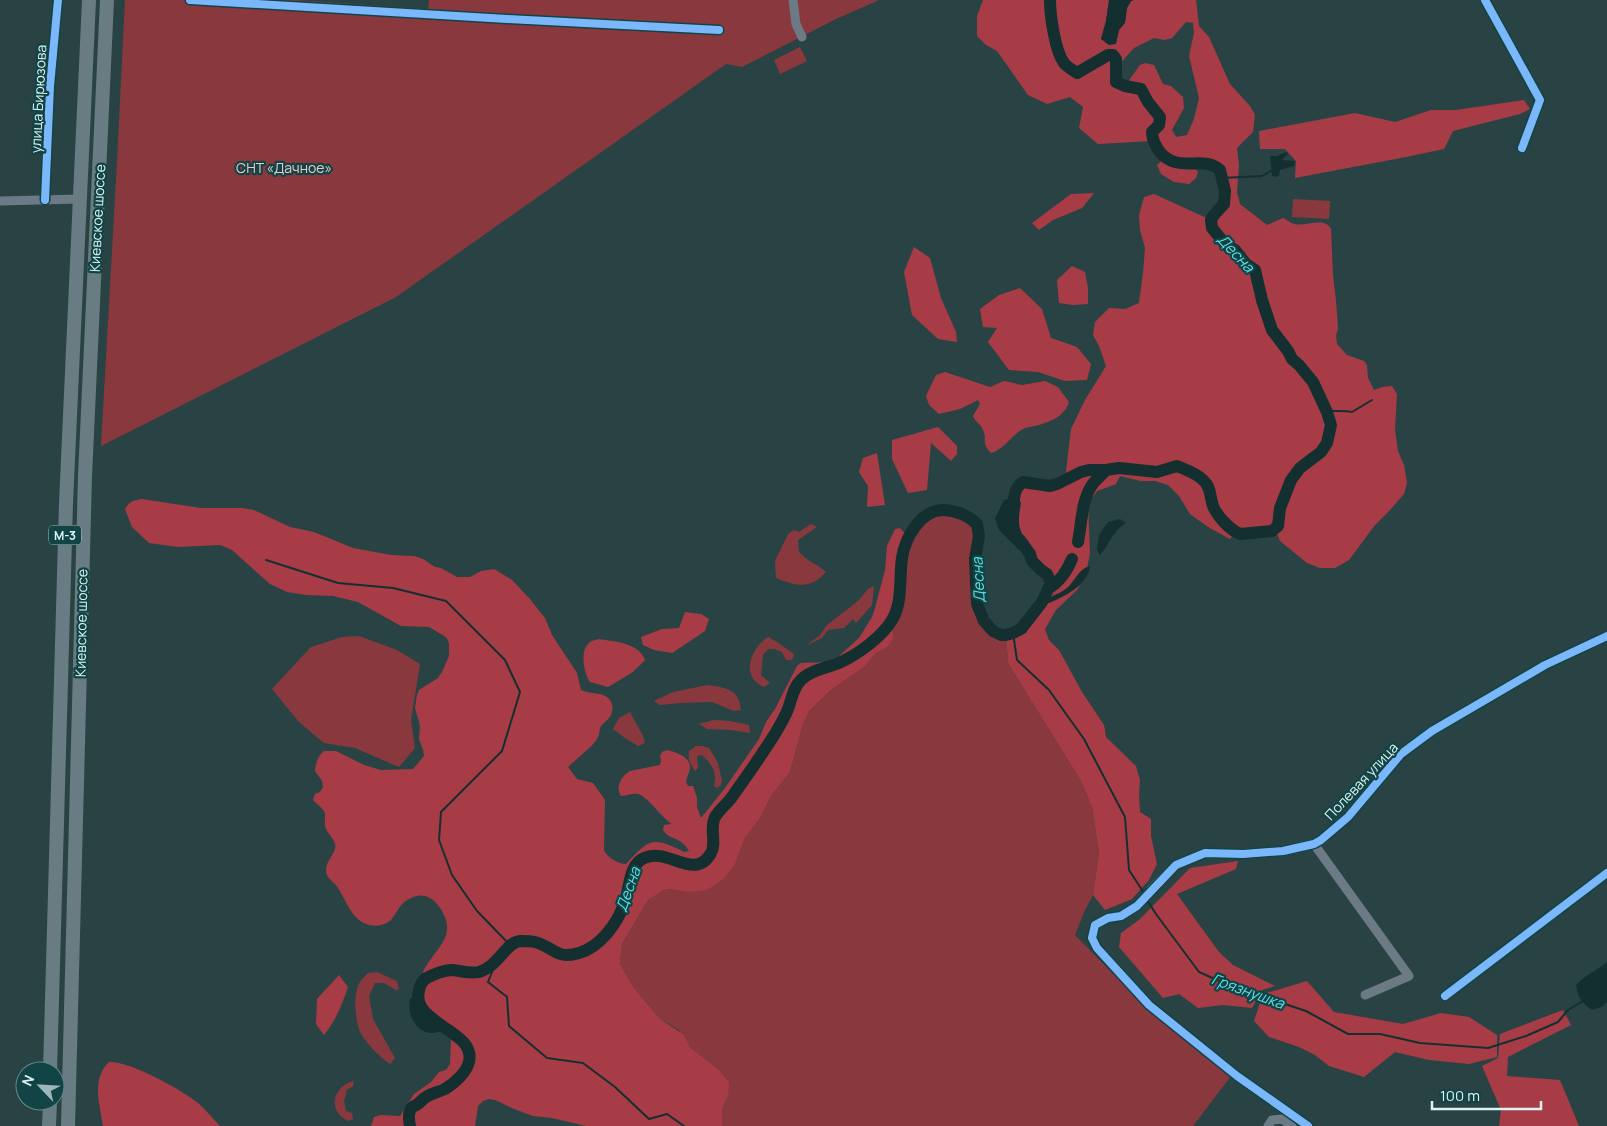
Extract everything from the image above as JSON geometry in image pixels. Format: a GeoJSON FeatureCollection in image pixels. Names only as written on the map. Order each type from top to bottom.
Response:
{"type":"FeatureCollection","features":[{"type":"Feature","properties":{"kind":"highway","name":"Киевское шоссе"},"geometry":{"type":"LineString","coordinates":[[50,1061],[66,513],[89,0]]}},
{"type":"Feature","properties":{"kind":"highway","name":"Киевское шоссе"},"geometry":{"type":"LineString","coordinates":[[68,1126],[85,476],[107,0]]}},
{"type":"Feature","properties":{"kind":"highway"},"geometry":{"type":"LineString","coordinates":[[49,1126],[50,1111]]}},
{"type":"Feature","properties":{"kind":"street","name":"улица Бирюзова"},"geometry":{"type":"LineString","coordinates":[[46,200],[50,86],[58,0]]}},
{"type":"Feature","properties":{"kind":"street"},"geometry":{"type":"LineString","coordinates":[[190,0],[507,20],[583,22],[719,30]]}},
{"type":"Feature","properties":{"kind":"street"},"geometry":{"type":"LineString","coordinates":[[793,0],[794,18],[802,37]]}},
{"type":"Feature","properties":{"kind":"street"},"geometry":{"type":"LineString","coordinates":[[1486,0],[1540,100],[1522,148]]}},
{"type":"Feature","properties":{"kind":"street"},"geometry":{"type":"LineString","coordinates":[[0,202],[79,199]]}},
{"type":"Feature","properties":{"kind":"street","name":"Полевая улица"},"geometry":{"type":"LineString","coordinates":[[1151,890],[1176,866],[1205,853],[1243,854],[1283,851],[1314,844],[1348,817],[1401,754],[1432,731],[1545,665],[1607,636]]}},
{"type":"Feature","properties":{"kind":"street"},"geometry":{"type":"LineString","coordinates":[[1314,844],[1409,976],[1365,995]]}},
{"type":"Feature","properties":{"kind":"street"},"geometry":{"type":"LineString","coordinates":[[1445,996],[1607,873]]}},
{"type":"Feature","properties":{"kind":"street"},"geometry":{"type":"LineString","coordinates":[[1151,890],[1137,906],[1121,916],[1108,918],[1095,925],[1092,938],[1097,948],[1150,1005],[1237,1076],[1308,1126]]}},
{"type":"Feature","properties":{"kind":"street"},"geometry":{"type":"LineString","coordinates":[[1268,1126],[1272,1120],[1282,1119],[1292,1126]]}},
{"type":"Feature","properties":{"kind":"green space","name":"СНТ «Дачное»"},"geometry":{"type":"Polygon","coordinates":[[[125,0],[294,0],[428,9],[429,0],[879,0],[836,19],[742,67],[726,64],[396,297],[101,446],[125,0]]]}},
{"type":"Feature","properties":{"kind":"green space"},"geometry":{"type":"Polygon","coordinates":[[[800,47],[807,61],[780,74],[774,60],[800,47]]]}},
{"type":"Feature","properties":{"kind":"green space"},"geometry":{"type":"Polygon","coordinates":[[[1293,199],[1330,201],[1329,219],[1292,217],[1293,199]]]}},
{"type":"Feature","properties":{"kind":"green space"},"geometry":{"type":"Polygon","coordinates":[[[940,510],[960,514],[977,524],[979,536],[975,559],[977,604],[979,609],[991,629],[1006,635],[1008,663],[1081,781],[1092,807],[1099,853],[1093,895],[1075,935],[1150,1011],[1231,1076],[1193,1126],[722,1126],[722,1109],[728,1096],[718,1069],[690,1047],[679,1030],[660,1019],[634,988],[620,964],[622,944],[648,900],[664,890],[688,892],[735,864],[745,838],[760,818],[771,796],[790,772],[803,724],[809,711],[831,690],[864,667],[876,653],[886,648],[894,633],[892,620],[900,593],[904,550],[919,522],[933,512],[940,510]]]}},
{"type":"Feature","properties":{"kind":"green space"},"geometry":{"type":"Polygon","coordinates":[[[811,524],[817,527],[798,540],[799,552],[826,572],[814,582],[802,585],[776,578],[775,561],[788,534],[794,530],[799,532],[811,524]]]}},
{"type":"Feature","properties":{"kind":"green space"},"geometry":{"type":"Polygon","coordinates":[[[874,586],[872,605],[856,623],[853,619],[844,628],[828,630],[822,638],[807,645],[820,635],[827,625],[858,601],[868,589],[874,586]]]}},
{"type":"Feature","properties":{"kind":"green space"},"geometry":{"type":"Polygon","coordinates":[[[359,636],[397,650],[420,664],[411,720],[415,748],[399,767],[355,748],[324,743],[299,722],[272,689],[311,647],[342,637],[359,636]]]}},
{"type":"Feature","properties":{"kind":"green space"},"geometry":{"type":"Polygon","coordinates":[[[768,637],[794,654],[792,660],[786,660],[782,652],[768,649],[763,655],[761,675],[770,683],[764,687],[752,677],[750,663],[756,648],[768,637]]]}},
{"type":"Feature","properties":{"kind":"green space"},"geometry":{"type":"Polygon","coordinates":[[[708,685],[721,687],[735,694],[740,703],[741,710],[734,711],[712,702],[660,705],[654,701],[673,692],[708,685]]]}},
{"type":"Feature","properties":{"kind":"green space"},"geometry":{"type":"Polygon","coordinates":[[[630,712],[645,743],[638,746],[613,729],[619,718],[630,712]]]}},
{"type":"Feature","properties":{"kind":"green space"},"geometry":{"type":"Polygon","coordinates":[[[713,720],[749,725],[750,733],[707,729],[699,724],[713,720]]]}},
{"type":"Feature","properties":{"kind":"green space"},"geometry":{"type":"Polygon","coordinates":[[[696,746],[709,748],[718,763],[722,781],[720,786],[716,788],[714,785],[715,776],[713,768],[702,755],[697,756],[698,768],[695,771],[692,766],[689,759],[689,751],[696,746]]]}},
{"type":"Feature","properties":{"kind":"green space"},"geometry":{"type":"Polygon","coordinates":[[[377,972],[397,981],[399,989],[396,990],[384,983],[375,983],[369,996],[373,1019],[395,1058],[390,1064],[364,1038],[356,1018],[355,1005],[358,986],[368,973],[377,972]]]}},
{"type":"Feature","properties":{"kind":"green space"},"geometry":{"type":"Polygon","coordinates":[[[354,1081],[353,1086],[347,1090],[344,1101],[346,1111],[352,1113],[353,1119],[349,1121],[339,1114],[335,1101],[341,1088],[354,1081]]]}},
{"type":"Feature","properties":{"kind":"shaded area"},"geometry":{"type":"Polygon","coordinates":[[[983,0],[1109,0],[1101,39],[1116,43],[1119,30],[1125,22],[1127,8],[1131,1],[1196,0],[1199,26],[1209,37],[1230,84],[1250,106],[1255,115],[1253,132],[1237,148],[1239,165],[1237,192],[1240,204],[1267,225],[1283,218],[1299,225],[1320,222],[1328,225],[1331,229],[1338,328],[1337,344],[1347,355],[1364,361],[1367,365],[1368,378],[1374,390],[1392,386],[1397,394],[1395,430],[1398,451],[1404,465],[1407,483],[1404,494],[1375,525],[1349,560],[1335,568],[1320,568],[1307,563],[1280,541],[1275,529],[1268,532],[1240,534],[1236,532],[1230,539],[1190,514],[1179,496],[1168,485],[1155,481],[1141,481],[1120,476],[1116,484],[1097,491],[1088,504],[1090,553],[1086,574],[1077,590],[1056,610],[1045,629],[1049,640],[1059,650],[1082,692],[1104,725],[1106,737],[1136,766],[1140,780],[1140,812],[1151,819],[1151,836],[1157,864],[1149,880],[1132,899],[1105,910],[1093,895],[1099,853],[1092,807],[1081,781],[1008,663],[1006,635],[1025,625],[1034,615],[1043,602],[1051,583],[1047,574],[1032,561],[1030,554],[1014,531],[1014,499],[1017,487],[1023,482],[1050,486],[1065,480],[1071,429],[1085,400],[1106,366],[1093,335],[1095,322],[1109,308],[1125,309],[1139,303],[1145,248],[1140,230],[1139,215],[1144,197],[1154,194],[1211,220],[1224,205],[1224,183],[1221,170],[1218,167],[1208,163],[1179,164],[1174,162],[1160,151],[1153,141],[1098,144],[1079,128],[1083,107],[1070,97],[1047,104],[1028,95],[997,51],[986,45],[977,36],[977,16],[983,0]],[[1186,22],[1172,38],[1164,40],[1154,38],[1134,48],[1116,68],[1116,82],[1125,86],[1140,65],[1145,63],[1154,65],[1163,84],[1171,86],[1183,97],[1184,108],[1172,130],[1176,137],[1187,135],[1194,119],[1199,98],[1189,56],[1194,33],[1193,23],[1186,22]]]}},
{"type":"Feature","properties":{"kind":"shaded area"},"geometry":{"type":"Polygon","coordinates":[[[1109,0],[1134,0],[1131,1],[1127,8],[1125,23],[1119,30],[1116,44],[1109,45],[1101,39],[1109,0]]]}},
{"type":"Feature","properties":{"kind":"shaded area"},"geometry":{"type":"Polygon","coordinates":[[[1524,100],[1530,109],[1520,114],[1453,131],[1444,149],[1295,178],[1296,161],[1285,149],[1260,149],[1259,131],[1355,113],[1395,122],[1431,110],[1456,110],[1524,100]]]}},
{"type":"Feature","properties":{"kind":"shaded area"},"geometry":{"type":"Polygon","coordinates":[[[1286,152],[1288,154],[1282,160],[1295,161],[1294,166],[1280,170],[1279,175],[1276,177],[1272,176],[1270,156],[1277,156],[1286,152]]]}},
{"type":"Feature","properties":{"kind":"shaded area"},"geometry":{"type":"Polygon","coordinates":[[[1163,160],[1181,167],[1192,165],[1198,172],[1196,178],[1189,184],[1174,182],[1161,174],[1157,165],[1163,160]]]}},
{"type":"Feature","properties":{"kind":"shaded area"},"geometry":{"type":"Polygon","coordinates":[[[1094,193],[1082,208],[1053,220],[1039,230],[1032,223],[1071,194],[1094,193]]]}},
{"type":"Feature","properties":{"kind":"shaded area"},"geometry":{"type":"Polygon","coordinates":[[[914,247],[930,258],[941,298],[956,332],[957,342],[938,339],[912,315],[904,272],[914,247]]]}},
{"type":"Feature","properties":{"kind":"shaded area"},"geometry":{"type":"Polygon","coordinates":[[[1072,266],[1085,272],[1088,304],[1073,305],[1059,303],[1057,280],[1072,266]]]}},
{"type":"Feature","properties":{"kind":"shaded area"},"geometry":{"type":"Polygon","coordinates":[[[1020,288],[1042,309],[1051,338],[1077,347],[1091,364],[1087,380],[1065,381],[1038,372],[1009,370],[988,342],[997,328],[983,327],[980,309],[999,295],[1020,288]]]}},
{"type":"Feature","properties":{"kind":"shaded area"},"geometry":{"type":"Polygon","coordinates":[[[945,372],[990,387],[1004,381],[1022,385],[1045,381],[1058,387],[1069,402],[1064,412],[1056,418],[1024,428],[991,453],[986,446],[982,428],[973,416],[980,404],[978,400],[960,409],[939,414],[929,405],[926,396],[936,375],[945,372]]]}},
{"type":"Feature","properties":{"kind":"shaded area"},"geometry":{"type":"Polygon","coordinates":[[[938,427],[957,446],[957,454],[951,461],[931,443],[927,490],[908,493],[892,459],[892,440],[938,427]]]}},
{"type":"Feature","properties":{"kind":"shaded area"},"geometry":{"type":"Polygon","coordinates":[[[877,453],[885,505],[867,507],[868,486],[859,472],[863,458],[877,453]]]}},
{"type":"Feature","properties":{"kind":"shaded area"},"geometry":{"type":"Polygon","coordinates":[[[1015,497],[1014,499],[1019,499],[1021,503],[1020,527],[1023,536],[1031,548],[1030,554],[1019,550],[999,530],[995,518],[1004,500],[1015,497]]]}},
{"type":"Feature","properties":{"kind":"shaded area"},"geometry":{"type":"Polygon","coordinates":[[[142,499],[201,508],[242,508],[254,510],[290,527],[314,532],[353,548],[391,555],[414,556],[457,577],[470,577],[481,571],[494,569],[512,580],[545,618],[552,635],[577,673],[581,690],[604,695],[611,702],[612,713],[601,726],[599,736],[568,767],[577,779],[593,783],[605,800],[604,850],[614,860],[626,864],[640,849],[652,843],[658,842],[684,852],[689,851],[679,840],[666,834],[663,830],[664,825],[672,824],[646,799],[638,794],[621,796],[619,786],[624,776],[630,771],[660,765],[660,756],[662,752],[667,750],[681,755],[690,766],[686,782],[688,786],[693,786],[701,818],[725,788],[759,739],[766,722],[775,709],[797,666],[801,663],[829,662],[838,657],[859,638],[872,617],[875,608],[885,570],[887,546],[895,529],[900,528],[906,535],[896,571],[897,586],[900,593],[893,610],[893,639],[886,648],[876,653],[864,667],[831,690],[809,711],[803,724],[790,772],[771,796],[760,818],[745,838],[735,864],[726,876],[706,890],[688,892],[664,890],[648,900],[622,944],[620,964],[634,988],[660,1019],[683,1034],[690,1047],[718,1069],[729,1083],[728,1096],[722,1109],[722,1126],[586,1126],[552,1118],[533,1116],[489,1099],[483,1101],[478,1106],[475,1126],[371,1126],[374,1117],[380,1115],[400,1116],[414,1094],[431,1082],[439,1072],[446,1070],[450,1064],[451,1040],[456,1035],[427,1015],[420,1003],[419,996],[420,986],[425,978],[423,972],[444,941],[447,925],[438,905],[425,896],[416,896],[407,900],[387,923],[375,926],[359,920],[355,916],[339,889],[326,873],[327,864],[334,852],[335,846],[326,829],[324,811],[313,800],[315,794],[320,792],[323,787],[315,768],[318,758],[324,751],[336,751],[364,765],[381,770],[413,769],[424,756],[419,739],[420,726],[415,708],[417,695],[419,690],[438,678],[442,672],[449,656],[449,643],[446,637],[429,627],[401,626],[358,602],[333,596],[287,592],[270,584],[232,550],[220,545],[178,547],[149,543],[132,527],[125,509],[132,502],[142,499]]]}},
{"type":"Feature","properties":{"kind":"shaded area"},"geometry":{"type":"Polygon","coordinates":[[[1120,519],[1126,523],[1115,533],[1100,555],[1097,550],[1099,535],[1108,522],[1120,519]]]}},
{"type":"Feature","properties":{"kind":"shaded area"},"geometry":{"type":"Polygon","coordinates":[[[1090,566],[1085,579],[1074,589],[1049,603],[1046,601],[1067,588],[1080,572],[1090,566]]]}},
{"type":"Feature","properties":{"kind":"shaded area"},"geometry":{"type":"Polygon","coordinates":[[[685,612],[701,614],[709,619],[705,631],[672,653],[654,650],[643,645],[641,637],[662,629],[679,628],[685,612]]]}},
{"type":"Feature","properties":{"kind":"shaded area"},"geometry":{"type":"Polygon","coordinates":[[[599,639],[632,646],[642,654],[645,660],[633,672],[608,687],[590,682],[585,668],[584,652],[589,643],[599,639]]]}},
{"type":"Feature","properties":{"kind":"shaded area"},"geometry":{"type":"Polygon","coordinates":[[[1238,861],[1236,869],[1177,894],[1219,952],[1233,965],[1275,986],[1262,990],[1252,1008],[1223,1005],[1198,1008],[1179,994],[1163,998],[1119,947],[1121,933],[1140,919],[1190,868],[1238,861]]]}},
{"type":"Feature","properties":{"kind":"shaded area"},"geometry":{"type":"Polygon","coordinates":[[[1607,962],[1607,1002],[1602,1007],[1592,1010],[1581,1000],[1576,985],[1607,962]]]}},
{"type":"Feature","properties":{"kind":"shaded area"},"geometry":{"type":"Polygon","coordinates":[[[339,975],[348,987],[332,1024],[324,1035],[316,1024],[317,999],[339,975]]]}},
{"type":"Feature","properties":{"kind":"shaded area"},"geometry":{"type":"Polygon","coordinates":[[[1307,981],[1334,1012],[1403,1024],[1441,1013],[1469,1017],[1497,1035],[1497,1057],[1469,1064],[1429,1060],[1395,1052],[1364,1077],[1329,1066],[1315,1055],[1299,1047],[1269,1037],[1254,1021],[1263,994],[1307,981]]]}},
{"type":"Feature","properties":{"kind":"shaded area"},"geometry":{"type":"Polygon","coordinates":[[[419,993],[424,1009],[444,1028],[440,1031],[432,1033],[424,1031],[412,1019],[410,999],[419,993]]]}},
{"type":"Feature","properties":{"kind":"shaded area"},"geometry":{"type":"Polygon","coordinates":[[[1563,1010],[1571,1025],[1508,1057],[1507,1076],[1560,1080],[1579,1126],[1499,1126],[1501,1110],[1482,1066],[1498,1058],[1500,1034],[1563,1010]]]}},
{"type":"Feature","properties":{"kind":"shaded area"},"geometry":{"type":"Polygon","coordinates":[[[109,1062],[130,1066],[168,1084],[198,1103],[220,1126],[103,1126],[98,1084],[103,1069],[109,1062]]]}},
{"type":"Feature","properties":{"kind":"waterway","name":"Десна"},"geometry":{"type":"LineString","coordinates":[[1013,512],[1016,491],[1023,482],[1050,486],[1089,470],[1119,468],[1157,472],[1177,466],[1195,474],[1206,483],[1215,510],[1232,529],[1240,534],[1272,531],[1278,526],[1280,508],[1291,480],[1300,468],[1321,452],[1327,443],[1331,425],[1313,382],[1292,359],[1272,330],[1255,270],[1246,264],[1235,250],[1226,245],[1212,228],[1211,220],[1224,204],[1225,191],[1220,170],[1206,164],[1174,162],[1166,158],[1159,151],[1154,142],[1152,132],[1159,125],[1160,117],[1148,102],[1141,89],[1116,82],[1116,59],[1113,55],[1108,55],[1077,73],[1065,64],[1056,42],[1050,0]]}},
{"type":"Feature","properties":{"kind":"waterway"},"geometry":{"type":"LineString","coordinates":[[1222,178],[1262,176],[1271,171]]}},
{"type":"Feature","properties":{"kind":"waterway"},"geometry":{"type":"LineString","coordinates":[[1325,410],[1352,412],[1372,400]]}},
{"type":"Feature","properties":{"kind":"waterway"},"geometry":{"type":"LineString","coordinates":[[1078,542],[1082,512],[1088,492],[1095,481],[1106,470]]}},
{"type":"Feature","properties":{"kind":"waterway","name":"Десна"},"geometry":{"type":"LineString","coordinates":[[410,1126],[409,1113],[412,1108],[428,1096],[453,1084],[463,1074],[469,1062],[468,1051],[462,1041],[430,1017],[422,1008],[418,997],[421,984],[425,979],[448,970],[469,973],[479,972],[492,965],[510,945],[520,941],[535,942],[565,955],[587,950],[607,934],[617,919],[626,898],[632,872],[639,861],[653,856],[689,864],[705,861],[713,849],[713,822],[715,817],[732,797],[774,736],[799,683],[809,674],[839,663],[861,650],[876,639],[892,620],[898,606],[904,550],[911,534],[921,519],[928,514],[944,510],[962,514],[977,524],[979,536],[975,559],[977,604],[984,621],[993,631],[1001,635],[1013,633],[1021,629],[1042,602],[1051,583],[1047,574],[1032,561],[1030,554],[1020,540]]}},
{"type":"Feature","properties":{"kind":"waterway"},"geometry":{"type":"LineString","coordinates":[[1049,588],[1063,575],[1072,559]]}},
{"type":"Feature","properties":{"kind":"waterway"},"geometry":{"type":"LineString","coordinates":[[266,560],[338,583],[393,588],[446,601],[505,660],[520,692],[502,751],[441,812],[439,840],[452,875],[477,911],[510,945]]}},
{"type":"Feature","properties":{"kind":"waterway","name":"Грязнушка"},"geometry":{"type":"LineString","coordinates":[[1013,633],[1017,660],[1049,690],[1084,739],[1125,817],[1129,870],[1144,893]]}},
{"type":"Feature","properties":{"kind":"waterway","name":"Грязнушка"},"geometry":{"type":"LineString","coordinates":[[1147,900],[1199,972],[1233,987],[1306,1011],[1348,1034],[1380,1034],[1420,1043],[1488,1048],[1526,1036],[1558,1022],[1568,1010],[1583,1001]]}},
{"type":"Feature","properties":{"kind":"waterway"},"geometry":{"type":"LineString","coordinates":[[496,962],[488,982],[507,997],[509,1026],[547,1058],[583,1063],[615,1087],[649,1119],[667,1114],[684,1126]]}},
{"type":"Feature","properties":{"kind":"cycle path"},"geometry":{"type":"LineString","coordinates":[[45,200],[50,86],[58,0]]}},
{"type":"Feature","properties":{"kind":"cycle path"},"geometry":{"type":"LineString","coordinates":[[190,0],[719,30]]}},
{"type":"Feature","properties":{"kind":"cycle path"},"geometry":{"type":"LineString","coordinates":[[1485,0],[1540,100],[1522,148]]}},
{"type":"Feature","properties":{"kind":"cycle path"},"geometry":{"type":"LineString","coordinates":[[1308,1126],[1237,1076],[1149,1005],[1097,948],[1092,938],[1095,925],[1108,918],[1121,916],[1137,906],[1176,865],[1205,853],[1243,854],[1283,851],[1314,844],[1348,817],[1401,754],[1432,731],[1545,665],[1607,636]]}},
{"type":"Feature","properties":{"kind":"cycle path"},"geometry":{"type":"LineString","coordinates":[[1445,996],[1607,873]]}}]}
